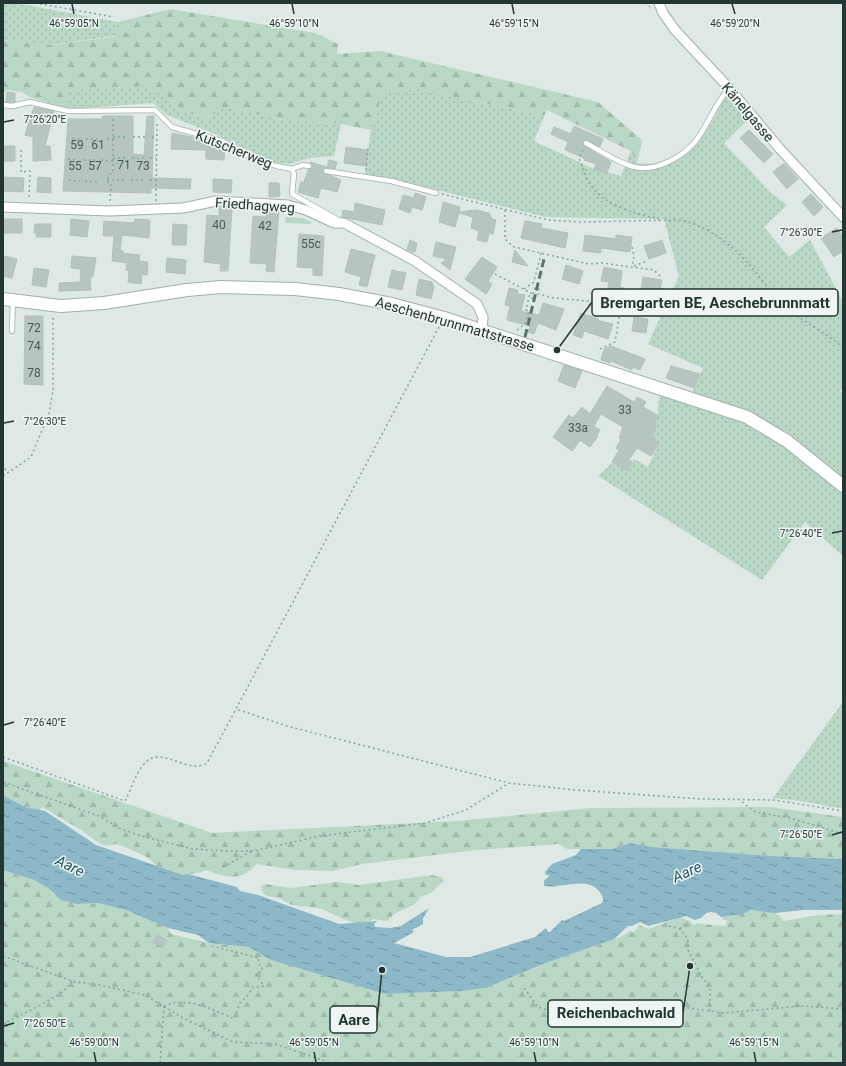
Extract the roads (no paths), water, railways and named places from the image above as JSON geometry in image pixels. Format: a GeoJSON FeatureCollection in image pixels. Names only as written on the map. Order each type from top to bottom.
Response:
{"type":"FeatureCollection","features":[{"type":"Feature","properties":{"kind":"street","name":"Känelgasse"},"geometry":{"type":"LineString","coordinates":[[659,3],[663,13],[676,30],[729,88],[780,149],[843,217]]}},
{"type":"Feature","properties":{"kind":"street","name":"Friedhagweg"},"geometry":{"type":"LineString","coordinates":[[3,207],[109,211],[184,208],[216,201],[288,205],[306,210],[334,223],[344,223],[415,261],[476,304],[483,317],[482,331]]}},
{"type":"Feature","properties":{"kind":"street","name":"Aeschenbrunnmattstrasse"},"geometry":{"type":"LineString","coordinates":[[8,300],[54,306],[104,303],[187,290],[252,287],[317,291],[392,304],[444,318],[639,383],[729,410],[757,422],[787,441],[843,486]]}},
{"type":"Feature","properties":{"kind":"lane"},"geometry":{"type":"LineString","coordinates":[[586,143],[634,167],[650,167],[666,162],[686,151],[696,141],[722,96],[729,88]]}},
{"type":"Feature","properties":{"kind":"lane","name":"Kutscherweg"},"geometry":{"type":"LineString","coordinates":[[3,105],[16,105],[30,102],[68,111],[113,109],[155,110],[172,127],[222,141],[249,156],[276,166],[292,169],[294,174],[292,194],[344,223]]}},
{"type":"Feature","properties":{"kind":"lane"},"geometry":{"type":"LineString","coordinates":[[292,169],[303,165],[309,166]]}},
{"type":"Feature","properties":{"kind":"lane"},"geometry":{"type":"LineString","coordinates":[[326,171],[391,181],[436,193]]}},
{"type":"Feature","properties":{"kind":"lane"},"geometry":{"type":"LineString","coordinates":[[8,300],[12,331]]}},
{"type":"Feature","properties":{"kind":"water"},"geometry":{"type":"Polygon","coordinates":[[[3,795],[25,807],[45,811],[96,845],[183,875],[188,874],[237,887],[240,891],[258,895],[339,924],[377,921],[374,924],[375,927],[391,928],[401,926],[429,908],[423,918],[423,924],[412,930],[414,932],[394,943],[446,957],[470,957],[535,937],[546,928],[548,932],[550,932],[562,920],[564,921],[602,903],[603,898],[601,894],[596,888],[590,885],[583,883],[544,886],[544,881],[550,875],[546,875],[545,872],[552,864],[576,855],[581,849],[611,849],[631,843],[652,847],[771,856],[843,859],[843,910],[803,910],[775,913],[751,910],[742,914],[721,917],[716,913],[711,912],[706,913],[701,918],[695,920],[686,916],[648,926],[640,922],[632,926],[628,926],[614,939],[540,965],[486,988],[460,991],[385,994],[271,960],[249,947],[209,943],[198,935],[168,928],[126,910],[98,903],[77,904],[61,900],[48,888],[34,880],[3,870],[3,795]]]}},
{"type":"Feature","properties":{"kind":"railway"},"geometry":{"type":"LineString","coordinates":[[525,337],[544,259]]}},
{"type":"Feature","properties":{"kind":"place","name":"Bremgarten BE, Aeschebrunnmatt"},"geometry":{"type":"Point","coordinates":[557,350]}},
{"type":"Feature","properties":{"kind":"place","name":"Reichenbachwald"},"geometry":{"type":"Point","coordinates":[690,966]}},
{"type":"Feature","properties":{"kind":"place","name":"Aare"},"geometry":{"type":"Point","coordinates":[382,970]}}]}
